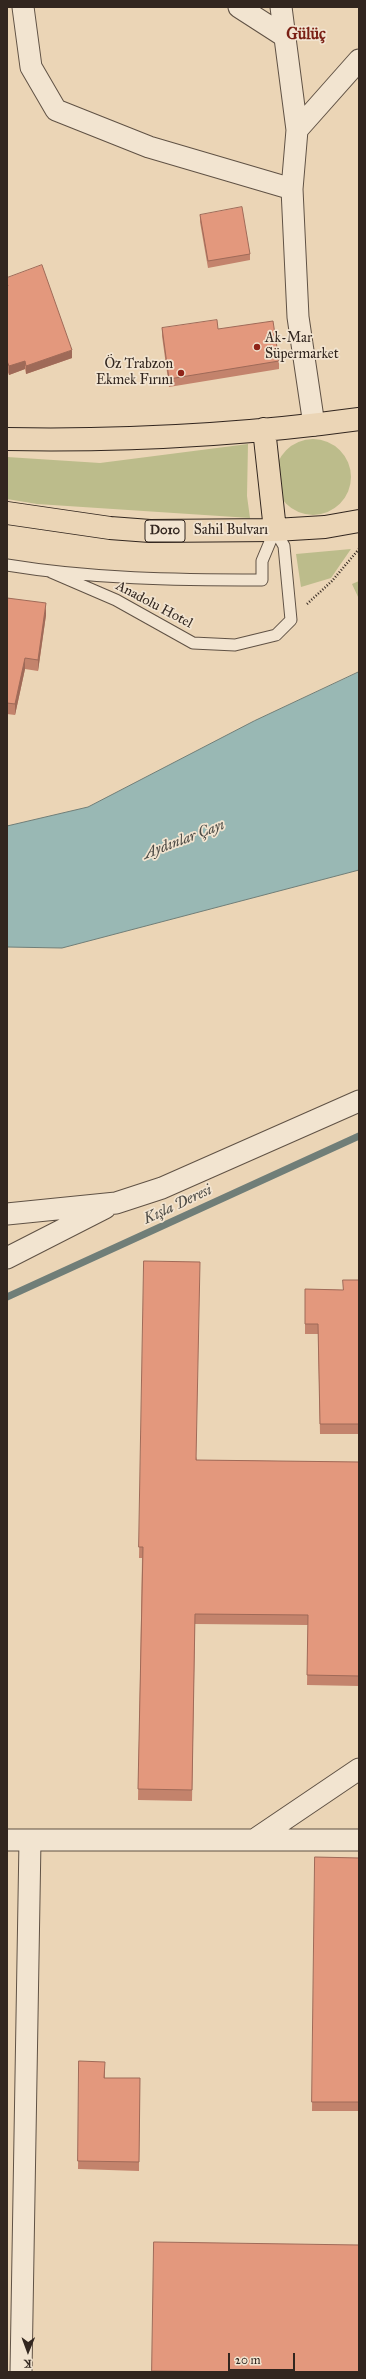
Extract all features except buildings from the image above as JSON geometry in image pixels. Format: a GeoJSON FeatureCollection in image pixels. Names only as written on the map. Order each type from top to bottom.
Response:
{"type":"FeatureCollection","features":[{"type":"Feature","properties":{"kind":"highway"},"geometry":{"type":"LineString","coordinates":[[7,439],[89,440],[264,429],[314,425],[359,419]]}},
{"type":"Feature","properties":{"kind":"highway"},"geometry":{"type":"LineString","coordinates":[[264,429],[275,530]]}},
{"type":"Feature","properties":{"kind":"highway","name":"Sahil Bulvarı"},"geometry":{"type":"LineString","coordinates":[[7,513],[110,528],[150,531],[275,530],[325,527],[359,521]]}},
{"type":"Feature","properties":{"kind":"street"},"geometry":{"type":"LineString","coordinates":[[23,7],[31,67],[56,110],[150,146],[292,189]]}},
{"type":"Feature","properties":{"kind":"street"},"geometry":{"type":"LineString","coordinates":[[239,7],[284,36]]}},
{"type":"Feature","properties":{"kind":"street"},"geometry":{"type":"LineString","coordinates":[[281,7],[297,130],[292,189],[298,317],[314,425]]}},
{"type":"Feature","properties":{"kind":"street"},"geometry":{"type":"LineString","coordinates":[[297,130],[359,60]]}},
{"type":"Feature","properties":{"kind":"street"},"geometry":{"type":"LineString","coordinates":[[7,1258],[116,1203],[162,1188],[359,1101]]}},
{"type":"Feature","properties":{"kind":"street"},"geometry":{"type":"LineString","coordinates":[[7,1214],[116,1203]]}},
{"type":"Feature","properties":{"kind":"street"},"geometry":{"type":"LineString","coordinates":[[254,1840],[359,1769]]}},
{"type":"Feature","properties":{"kind":"street"},"geometry":{"type":"LineString","coordinates":[[7,1840],[359,1840]]}},
{"type":"Feature","properties":{"kind":"street"},"geometry":{"type":"LineString","coordinates":[[21,2372],[30,1840]]}},
{"type":"Feature","properties":{"kind":"lane"},"geometry":{"type":"LineString","coordinates":[[7,566],[51,572],[154,580],[262,580],[262,561],[275,530]]}},
{"type":"Feature","properties":{"kind":"lane"},"geometry":{"type":"LineString","coordinates":[[275,530],[284,546],[291,620]]}},
{"type":"Feature","properties":{"kind":"lane","name":"Anadolu Hotel"},"geometry":{"type":"LineString","coordinates":[[51,572],[116,600],[193,643],[235,645],[276,635],[291,620]]}},
{"type":"Feature","properties":{"kind":"path"},"geometry":{"type":"LineString","coordinates":[[291,620],[332,581],[359,549]]}},
{"type":"Feature","properties":{"kind":"green space"},"geometry":{"type":"Polygon","coordinates":[[[313,439],[327,442],[340,450],[348,463],[351,477],[348,491],[340,504],[327,512],[313,515],[299,512],[286,504],[278,491],[275,477],[278,463],[286,450],[299,442],[313,439]]]}},
{"type":"Feature","properties":{"kind":"green space"},"geometry":{"type":"Polygon","coordinates":[[[248,444],[247,496],[250,518],[37,504],[7,499],[7,457],[100,463],[248,444]]]}},
{"type":"Feature","properties":{"kind":"green space"},"geometry":{"type":"Polygon","coordinates":[[[351,549],[331,578],[301,587],[296,554],[351,549]]]}},
{"type":"Feature","properties":{"kind":"green space"},"geometry":{"type":"Polygon","coordinates":[[[359,581],[359,599],[352,584],[359,581]]]}},
{"type":"Feature","properties":{"kind":"water","name":"Aydınlar Çayı"},"geometry":{"type":"Polygon","coordinates":[[[359,672],[359,870],[62,948],[7,947],[7,826],[88,807],[254,721],[359,672]]]}},
{"type":"Feature","properties":{"kind":"waterway","name":"Kışla Deresi"},"geometry":{"type":"LineString","coordinates":[[7,1297],[359,1136]]}},
{"type":"Feature","properties":{"kind":"place","name":"Ak-Mar Süpermarket"},"geometry":{"type":"Point","coordinates":[257,347]}},
{"type":"Feature","properties":{"kind":"place","name":"Öz Trabzon Ekmek Fırını"},"geometry":{"type":"Point","coordinates":[181,373]}},
{"type":"Feature","properties":{"kind":"district","name":"Gülüç"},"geometry":{"type":"Point","coordinates":[306,35]}}]}
